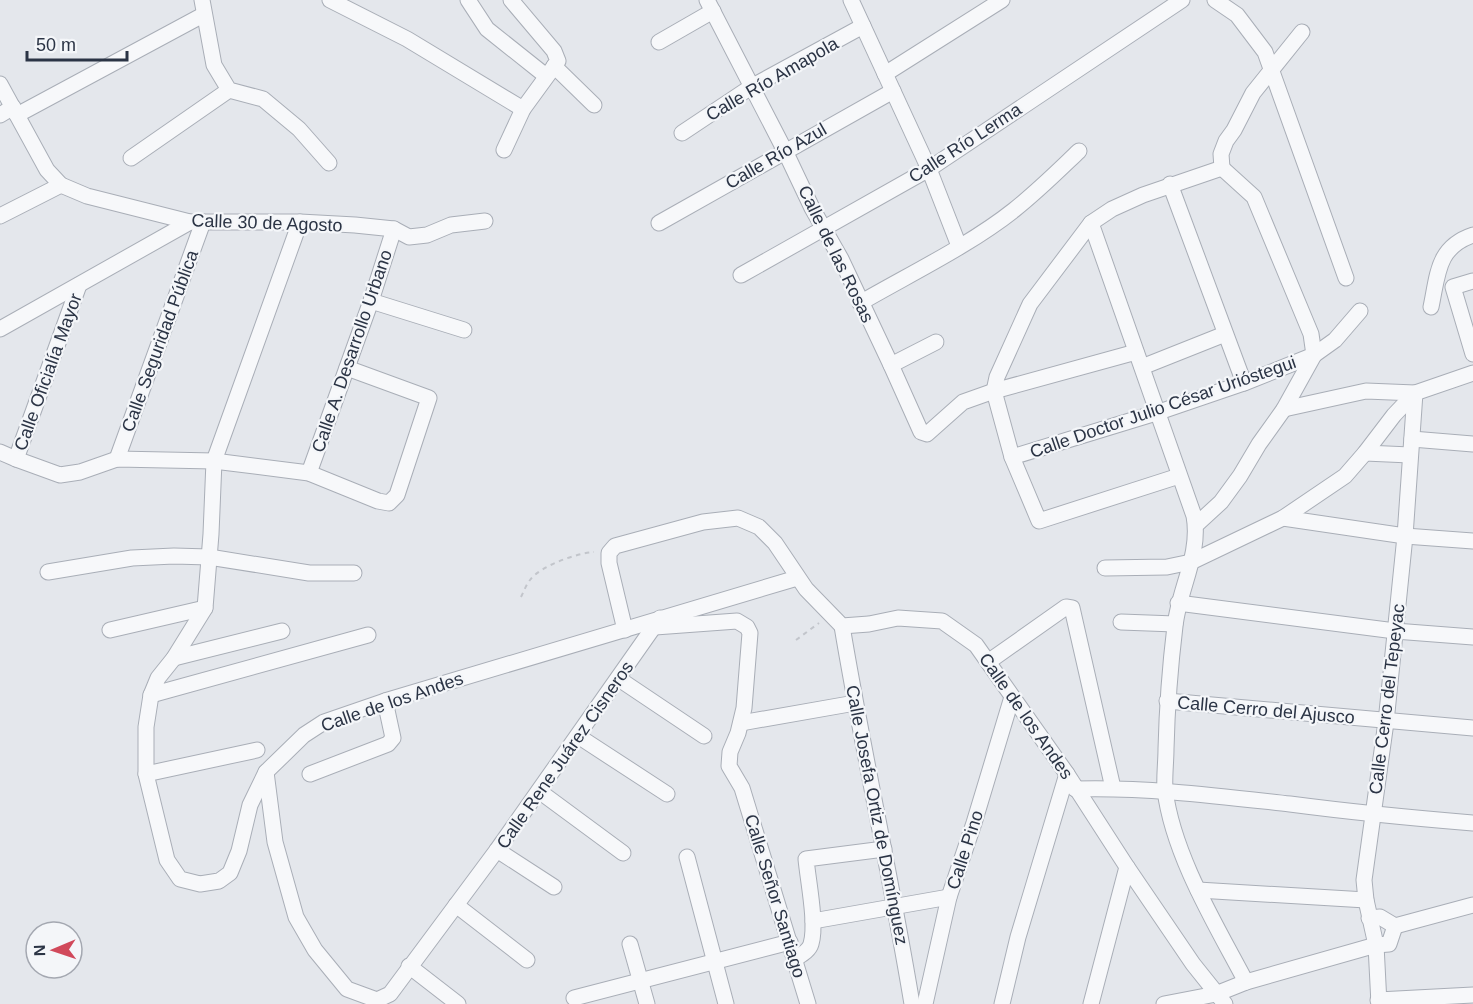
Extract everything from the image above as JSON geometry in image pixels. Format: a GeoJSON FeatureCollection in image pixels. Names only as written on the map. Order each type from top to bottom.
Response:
{"type":"FeatureCollection","features":[{"type":"Feature","properties":{"kind":"street"},"geometry":{"type":"LineString","coordinates":[[330,0],[407,39],[523,109]]}},
{"type":"Feature","properties":{"kind":"street"},"geometry":{"type":"LineString","coordinates":[[468,0],[487,29],[553,68],[594,105]]}},
{"type":"Feature","properties":{"kind":"street"},"geometry":{"type":"LineString","coordinates":[[504,150],[523,109],[553,68],[554,51],[511,0]]}},
{"type":"Feature","properties":{"kind":"street"},"geometry":{"type":"LineString","coordinates":[[851,0],[929,169],[959,246]]}},
{"type":"Feature","properties":{"kind":"street"},"geometry":{"type":"LineString","coordinates":[[885,74],[1002,0]]}},
{"type":"Feature","properties":{"kind":"street","name":"Calle Río Lerma"},"geometry":{"type":"LineString","coordinates":[[741,275],[929,169],[1182,0]]}},
{"type":"Feature","properties":{"kind":"street"},"geometry":{"type":"LineString","coordinates":[[1215,0],[1237,15],[1265,52],[1346,278]]}},
{"type":"Feature","properties":{"kind":"street"},"geometry":{"type":"LineString","coordinates":[[659,42],[710,6]]}},
{"type":"Feature","properties":{"kind":"street","name":"Calle de las Rosas"},"geometry":{"type":"LineString","coordinates":[[710,6],[841,260],[921,432],[927,434],[963,402],[994,391]]}},
{"type":"Feature","properties":{"kind":"street"},"geometry":{"type":"LineString","coordinates":[[10,112],[202,8],[214,65],[229,90],[263,99],[299,129],[329,163]]}},
{"type":"Feature","properties":{"kind":"street","name":"Calle Río Amapola"},"geometry":{"type":"LineString","coordinates":[[682,133],[751,87],[863,26]]}},
{"type":"Feature","properties":{"kind":"street"},"geometry":{"type":"LineString","coordinates":[[1302,32],[1253,93],[1221,154],[1222,168],[1254,196],[1311,334],[1314,355]]}},
{"type":"Feature","properties":{"kind":"street","name":"Calle 30 de Agosto"},"geometry":{"type":"LineString","coordinates":[[0,84],[10,112],[47,170],[61,185],[87,196],[197,222],[300,222],[394,229],[409,237],[427,235],[451,225],[485,221]]}},
{"type":"Feature","properties":{"kind":"street"},"geometry":{"type":"LineString","coordinates":[[131,158],[229,90]]}},
{"type":"Feature","properties":{"kind":"street","name":"Calle Río Azul"},"geometry":{"type":"LineString","coordinates":[[659,223],[893,91]]}},
{"type":"Feature","properties":{"kind":"street"},"geometry":{"type":"LineString","coordinates":[[860,303],[959,246],[1013,211],[1049,181],[1079,151]]}},
{"type":"Feature","properties":{"kind":"street"},"geometry":{"type":"LineString","coordinates":[[1179,476],[1039,521],[1012,457],[994,391],[997,377],[1030,304],[1090,223],[1112,209],[1170,184],[1222,168]]}},
{"type":"Feature","properties":{"kind":"street"},"geometry":{"type":"LineString","coordinates":[[1170,184],[1244,383]]}},
{"type":"Feature","properties":{"kind":"street"},"geometry":{"type":"LineString","coordinates":[[0,216],[61,185]]}},
{"type":"Feature","properties":{"kind":"street"},"geometry":{"type":"LineString","coordinates":[[0,329],[197,222]]}},
{"type":"Feature","properties":{"kind":"street","name":"Calle Seguridad Pública"},"geometry":{"type":"LineString","coordinates":[[117,459],[197,222]]}},
{"type":"Feature","properties":{"kind":"street","name":"Calle de los Andes"},"geometry":{"type":"LineString","coordinates":[[300,222],[214,461],[205,608],[174,658],[158,678],[151,695],[146,728],[146,774],[167,860],[180,879],[200,884],[219,881],[230,873],[250,805],[266,772],[304,735],[324,722],[385,701],[625,630],[658,623]]}},
{"type":"Feature","properties":{"kind":"street"},"geometry":{"type":"LineString","coordinates":[[1090,223],[1196,525],[1197,542],[1175,624],[1167,701],[1165,790],[1178,841],[1198,890],[1246,982]]}},
{"type":"Feature","properties":{"kind":"street","name":"Calle A. Desarrollo Urbano"},"geometry":{"type":"LineString","coordinates":[[309,473],[371,301],[394,229]]}},
{"type":"Feature","properties":{"kind":"street"},"geometry":{"type":"LineString","coordinates":[[1431,307],[1438,270],[1448,249],[1460,240],[1473,235]]}},
{"type":"Feature","properties":{"kind":"street"},"geometry":{"type":"LineString","coordinates":[[1473,282],[1453,287],[1473,354]]}},
{"type":"Feature","properties":{"kind":"street","name":"Calle Oficialía Mayor"},"geometry":{"type":"LineString","coordinates":[[16,459],[79,285]]}},
{"type":"Feature","properties":{"kind":"street"},"geometry":{"type":"LineString","coordinates":[[371,301],[464,330]]}},
{"type":"Feature","properties":{"kind":"street"},"geometry":{"type":"LineString","coordinates":[[1196,525],[1221,502],[1284,409],[1314,355],[1335,340],[1360,311]]}},
{"type":"Feature","properties":{"kind":"street"},"geometry":{"type":"LineString","coordinates":[[994,391],[1139,359],[1225,334]]}},
{"type":"Feature","properties":{"kind":"street"},"geometry":{"type":"LineString","coordinates":[[891,365],[936,342]]}},
{"type":"Feature","properties":{"kind":"street","name":"Calle Doctor Julio César Urióstegui"},"geometry":{"type":"LineString","coordinates":[[1012,457],[1244,383],[1314,355]]}},
{"type":"Feature","properties":{"kind":"street"},"geometry":{"type":"LineString","coordinates":[[0,452],[60,475],[80,472],[117,459],[214,461],[309,473],[378,501],[389,503],[397,495],[429,398],[347,368]]}},
{"type":"Feature","properties":{"kind":"street"},"geometry":{"type":"LineString","coordinates":[[1284,409],[1366,391],[1415,393],[1473,373]]}},
{"type":"Feature","properties":{"kind":"street"},"geometry":{"type":"LineString","coordinates":[[1105,568],[1167,567],[1191,562],[1283,518],[1345,476],[1394,415],[1415,393]]}},
{"type":"Feature","properties":{"kind":"street","name":"Calle Cerro del Tepeyac"},"geometry":{"type":"LineString","coordinates":[[1379,1002],[1376,945],[1369,918],[1364,880],[1386,722],[1405,536],[1415,393]]}},
{"type":"Feature","properties":{"kind":"street"},"geometry":{"type":"LineString","coordinates":[[1412,439],[1473,444]]}},
{"type":"Feature","properties":{"kind":"street"},"geometry":{"type":"LineString","coordinates":[[1365,453],[1410,455]]}},
{"type":"Feature","properties":{"kind":"street"},"geometry":{"type":"LineString","coordinates":[[625,630],[609,563],[609,554],[615,546],[703,522],[738,518],[759,527],[775,543],[797,578],[843,626]]}},
{"type":"Feature","properties":{"kind":"street"},"geometry":{"type":"LineString","coordinates":[[1283,518],[1405,536],[1473,542]]}},
{"type":"Feature","properties":{"kind":"street"},"geometry":{"type":"LineString","coordinates":[[48,572],[132,558],[174,556],[209,557],[309,573],[354,573]]}},
{"type":"Feature","properties":{"kind":"street"},"geometry":{"type":"LineString","coordinates":[[658,623],[797,578]]}},
{"type":"Feature","properties":{"kind":"street"},"geometry":{"type":"LineString","coordinates":[[1179,603],[1395,631],[1473,637]]}},
{"type":"Feature","properties":{"kind":"street"},"geometry":{"type":"LineString","coordinates":[[988,662],[1066,607],[1072,608],[1113,788]]}},
{"type":"Feature","properties":{"kind":"street"},"geometry":{"type":"LineString","coordinates":[[110,630],[205,608]]}},
{"type":"Feature","properties":{"kind":"street","name":"Calle de los Andes"},"geometry":{"type":"LineString","coordinates":[[843,626],[898,618],[942,621],[976,645],[1067,774],[1126,867],[1221,999]]}},
{"type":"Feature","properties":{"kind":"street","name":"Calle Señor Santiago"},"geometry":{"type":"LineString","coordinates":[[658,623],[737,621],[747,627],[750,633],[744,708],[730,752],[729,766],[742,788],[808,1004]]}},
{"type":"Feature","properties":{"kind":"street"},"geometry":{"type":"LineString","coordinates":[[1121,622],[1175,624]]}},
{"type":"Feature","properties":{"kind":"street","name":"Calle Rene Juárez Cisneros"},"geometry":{"type":"LineString","coordinates":[[266,772],[275,842],[296,917],[315,950],[347,989],[377,1000],[390,994],[497,850],[658,623]]}},
{"type":"Feature","properties":{"kind":"street","name":"Calle Josefa Ortiz de Domínguez"},"geometry":{"type":"LineString","coordinates":[[843,626],[855,702],[896,906],[912,1004]]}},
{"type":"Feature","properties":{"kind":"street"},"geometry":{"type":"LineString","coordinates":[[174,658],[282,632]]}},
{"type":"Feature","properties":{"kind":"street"},"geometry":{"type":"LineString","coordinates":[[151,695],[368,636]]}},
{"type":"Feature","properties":{"kind":"street"},"geometry":{"type":"LineString","coordinates":[[619,679],[704,736]]}},
{"type":"Feature","properties":{"kind":"street","name":"Calle Pino"},"geometry":{"type":"LineString","coordinates":[[925,1004],[949,897],[1012,697]]}},
{"type":"Feature","properties":{"kind":"street"},"geometry":{"type":"LineString","coordinates":[[310,774],[388,744],[393,738],[385,701]]}},
{"type":"Feature","properties":{"kind":"street","name":"Calle Cerro del Ajusco"},"geometry":{"type":"LineString","coordinates":[[1167,701],[1473,728]]}},
{"type":"Feature","properties":{"kind":"street"},"geometry":{"type":"LineString","coordinates":[[741,723],[855,702]]}},
{"type":"Feature","properties":{"kind":"street"},"geometry":{"type":"LineString","coordinates":[[578,736],[667,794]]}},
{"type":"Feature","properties":{"kind":"street"},"geometry":{"type":"LineString","coordinates":[[146,774],[258,750]]}},
{"type":"Feature","properties":{"kind":"street"},"geometry":{"type":"LineString","coordinates":[[1002,1004],[1018,936],[1067,774]]}},
{"type":"Feature","properties":{"kind":"street"},"geometry":{"type":"LineString","coordinates":[[1075,789],[1165,790],[1473,823]]}},
{"type":"Feature","properties":{"kind":"street"},"geometry":{"type":"LineString","coordinates":[[539,791],[623,853]]}},
{"type":"Feature","properties":{"kind":"street"},"geometry":{"type":"LineString","coordinates":[[795,959],[807,951],[811,944],[813,921],[806,859],[884,849]]}},
{"type":"Feature","properties":{"kind":"street"},"geometry":{"type":"LineString","coordinates":[[497,850],[554,887]]}},
{"type":"Feature","properties":{"kind":"street"},"geometry":{"type":"LineString","coordinates":[[687,857],[726,1004]]}},
{"type":"Feature","properties":{"kind":"street"},"geometry":{"type":"LineString","coordinates":[[1091,1004],[1126,867]]}},
{"type":"Feature","properties":{"kind":"street"},"geometry":{"type":"LineString","coordinates":[[1198,890],[1366,900]]}},
{"type":"Feature","properties":{"kind":"street"},"geometry":{"type":"LineString","coordinates":[[813,921],[949,897]]}},
{"type":"Feature","properties":{"kind":"street"},"geometry":{"type":"LineString","coordinates":[[456,905],[527,960]]}},
{"type":"Feature","properties":{"kind":"street"},"geometry":{"type":"LineString","coordinates":[[1369,918],[1380,917],[1395,926],[1473,905]]}},
{"type":"Feature","properties":{"kind":"street"},"geometry":{"type":"LineString","coordinates":[[1164,1004],[1221,999],[1246,982],[1376,945],[1389,944],[1395,926]]}},
{"type":"Feature","properties":{"kind":"street"},"geometry":{"type":"LineString","coordinates":[[574,998],[790,942]]}},
{"type":"Feature","properties":{"kind":"street"},"geometry":{"type":"LineString","coordinates":[[630,944],[647,1004]]}},
{"type":"Feature","properties":{"kind":"street"},"geometry":{"type":"LineString","coordinates":[[409,966],[458,1004]]}},
{"type":"Feature","properties":{"kind":"street"},"geometry":{"type":"LineString","coordinates":[[1379,1002],[1473,995]]}},
{"type":"Feature","properties":{"kind":"path"},"geometry":{"type":"LineString","coordinates":[[521,597],[530,580],[537,573],[560,561],[584,552],[600,551],[609,554]]}},
{"type":"Feature","properties":{"kind":"path"},"geometry":{"type":"LineString","coordinates":[[796,640],[831,614]]}}]}
